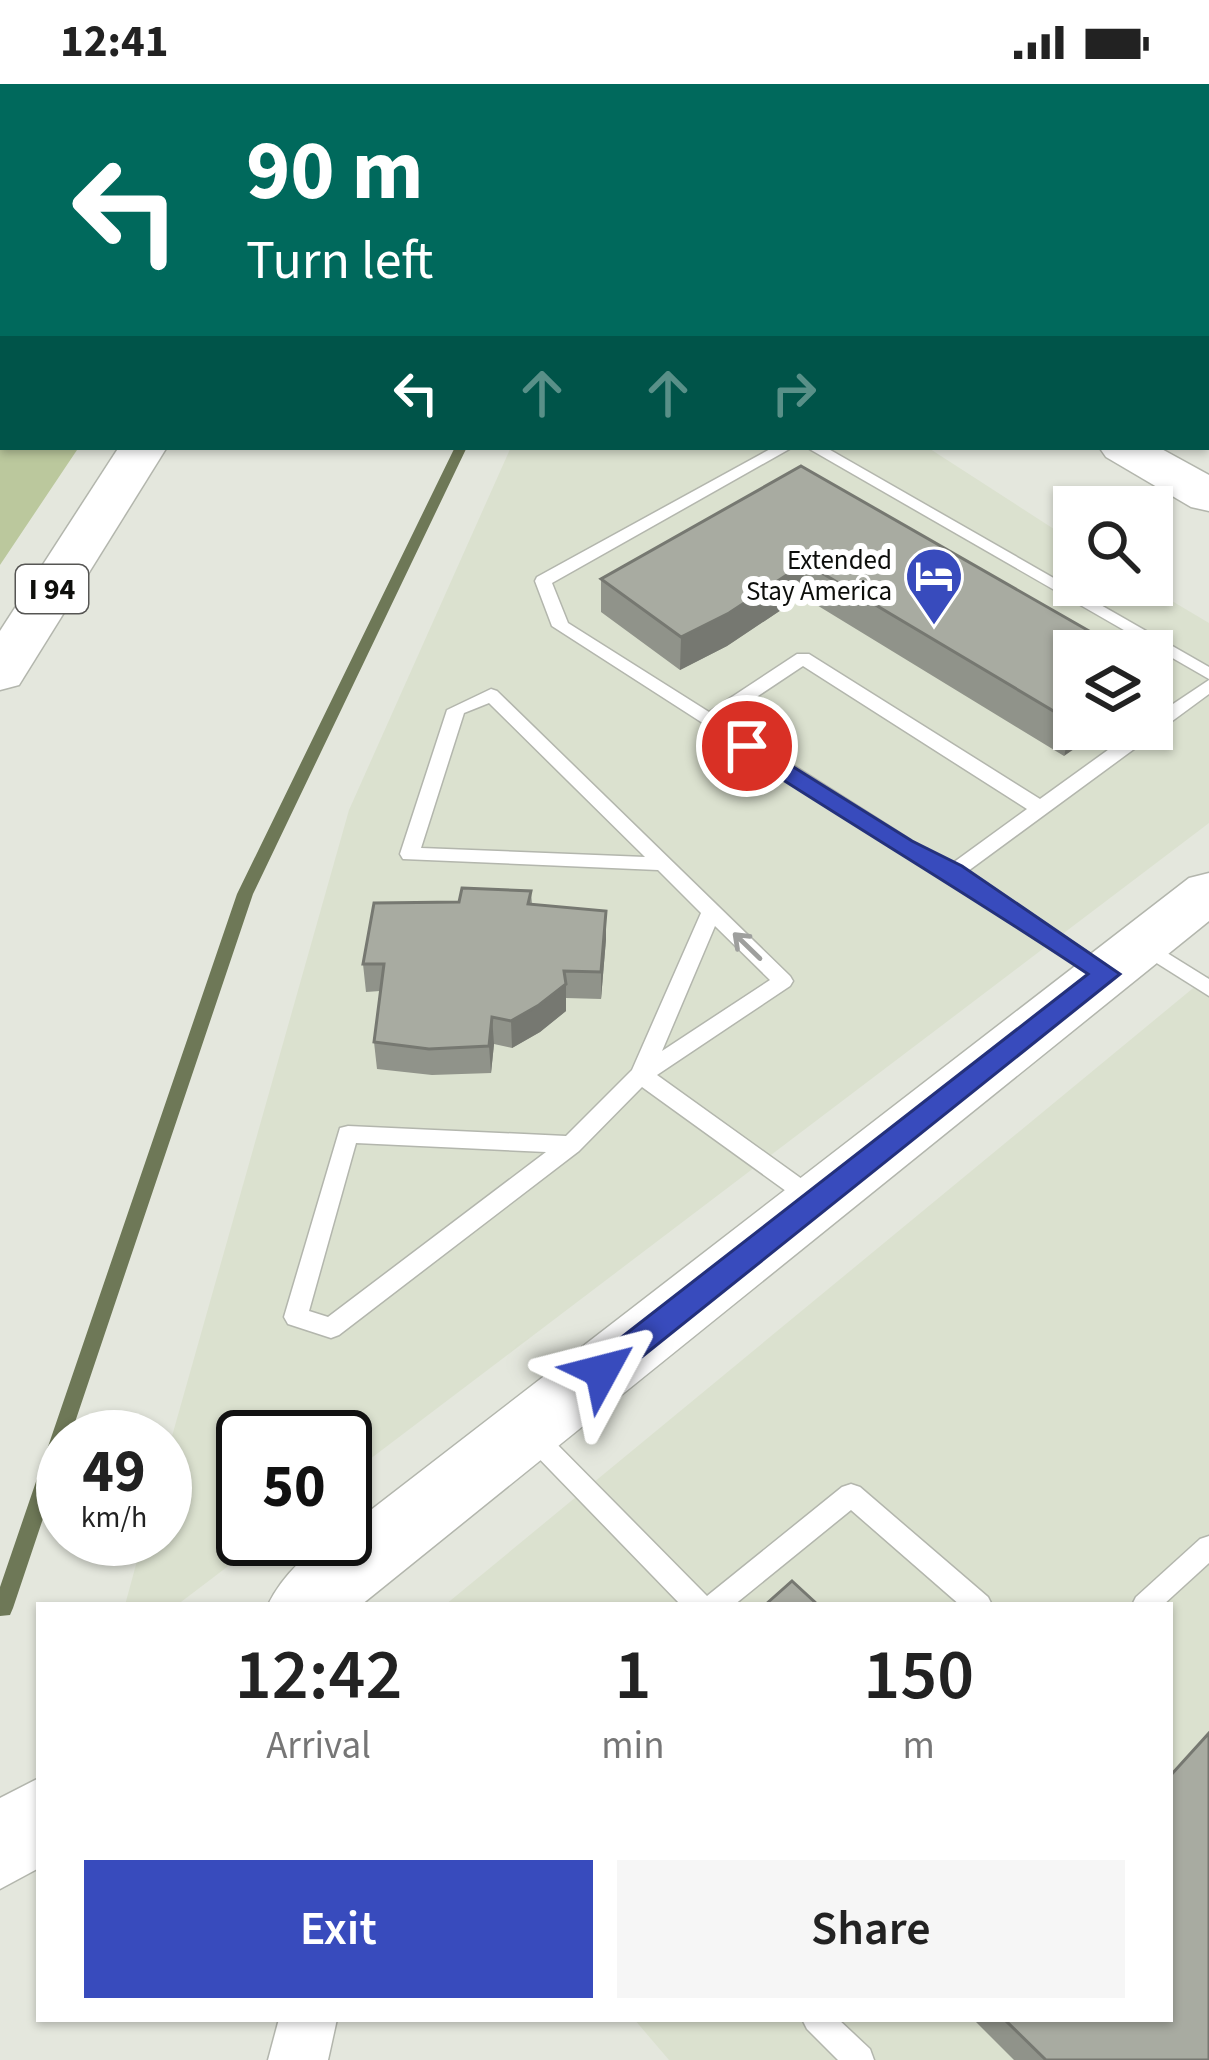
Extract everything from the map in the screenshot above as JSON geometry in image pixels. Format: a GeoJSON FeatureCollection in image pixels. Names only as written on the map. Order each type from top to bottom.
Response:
{"type":"FeatureCollection","features":[{"type":"Feature","properties":{"kind":"highway","name":"I 94"},"geometry":{"type":"LineString","coordinates":[[0,674],[140,450]]}},
{"type":"Feature","properties":{"kind":"highway"},"geometry":{"type":"LineString","coordinates":[[1128,450],[1209,496]]}},
{"type":"Feature","properties":{"kind":"main road"},"geometry":{"type":"LineString","coordinates":[[308,1602],[1209,892]]}},
{"type":"Feature","properties":{"kind":"main road"},"geometry":{"type":"LineString","coordinates":[[0,1849],[36,1819]]}},
{"type":"Feature","properties":{"kind":"street"},"geometry":{"type":"LineString","coordinates":[[298,2060],[307,2022]]}},
{"type":"Feature","properties":{"kind":"lane"},"geometry":{"type":"LineString","coordinates":[[780,450],[543,581],[561,626],[903,847],[1125,960],[1209,989]]}},
{"type":"Feature","properties":{"kind":"lane"},"geometry":{"type":"LineString","coordinates":[[819,450],[1209,674]]}},
{"type":"Feature","properties":{"kind":"lane"},"geometry":{"type":"LineString","coordinates":[[708,721],[803,658],[1040,808]]}},
{"type":"Feature","properties":{"kind":"lane"},"geometry":{"type":"LineString","coordinates":[[1173,712],[1209,686]]}},
{"type":"Feature","properties":{"kind":"lane"},"geometry":{"type":"LineString","coordinates":[[571,1144],[348,1134],[296,1317],[331,1328],[571,1144],[641,1075],[783,981],[712,911],[664,864],[491,695],[456,710],[410,854],[664,864]]}},
{"type":"Feature","properties":{"kind":"lane"},"geometry":{"type":"LineString","coordinates":[[953,872],[1120,750]]}},
{"type":"Feature","properties":{"kind":"lane"},"geometry":{"type":"LineString","coordinates":[[641,1075],[712,911]]}},
{"type":"Feature","properties":{"kind":"lane"},"geometry":{"type":"LineString","coordinates":[[641,1075],[817,1202]]}},
{"type":"Feature","properties":{"kind":"lane"},"geometry":{"type":"LineString","coordinates":[[526,1430],[695,1602]]}},
{"type":"Feature","properties":{"kind":"lane"},"geometry":{"type":"LineString","coordinates":[[720,1602],[851,1495],[976,1602]]}},
{"type":"Feature","properties":{"kind":"lane"},"geometry":{"type":"LineString","coordinates":[[1148,1602],[1209,1547]]}},
{"type":"Feature","properties":{"kind":"lane"},"geometry":{"type":"LineString","coordinates":[[820,2022],[859,2060]]}},
{"type":"Feature","properties":{"kind":"shaded area"},"geometry":{"type":"Polygon","coordinates":[[[510,450],[932,450],[1053,528],[1053,606],[1173,606],[1173,602],[1209,623],[1209,823],[372,1458],[372,1410],[216,1410],[216,1566],[228,1566],[181,1602],[126,1602],[136,1566],[192,1566],[192,1410],[179,1410],[349,810],[510,450]]]}},
{"type":"Feature","properties":{"kind":"shaded area"},"geometry":{"type":"Polygon","coordinates":[[[1209,975],[1209,2060],[669,2060],[637,2022],[1173,2022],[1173,1602],[449,1602],[1209,975]]]}},
{"type":"Feature","properties":{"kind":"green space"},"geometry":{"type":"Polygon","coordinates":[[[0,450],[77,450],[0,565],[0,450]]]}},
{"type":"Feature","properties":{"kind":"building"},"geometry":{"type":"Polygon","coordinates":[[[801,466],[1087,630],[1053,630],[1053,711],[805,563],[729,613],[681,637],[601,579],[801,466]]]}},
{"type":"Feature","properties":{"kind":"building"},"geometry":{"type":"Polygon","coordinates":[[[462,888],[531,891],[528,904],[606,911],[601,972],[564,971],[566,984],[539,1005],[511,1021],[492,1017],[489,1046],[429,1049],[374,1042],[384,964],[363,964],[374,903],[459,902],[462,888]]]}},
{"type":"Feature","properties":{"kind":"building"},"geometry":{"type":"Polygon","coordinates":[[[792,1581],[815,1602],[768,1602],[792,1581]]]}},
{"type":"Feature","properties":{"kind":"building"},"geometry":{"type":"Polygon","coordinates":[[[1209,1733],[1209,2060],[1046,2060],[1007,2022],[1173,2022],[1173,1773],[1209,1733]]]}},
{"type":"Feature","properties":{"kind":"waterway"},"geometry":{"type":"LineString","coordinates":[[3,1608],[245,894],[460,450]]}},
{"type":"Feature","properties":{"kind":"place","name":"Extended Stay America"},"geometry":{"type":"Point","coordinates":[934,627]}},
{"type":"Feature","properties":{"kind":"route"},"geometry":{"type":"LineString","coordinates":[[602,1371],[1107,974],[953,872],[903,847],[747,746]]}}]}
